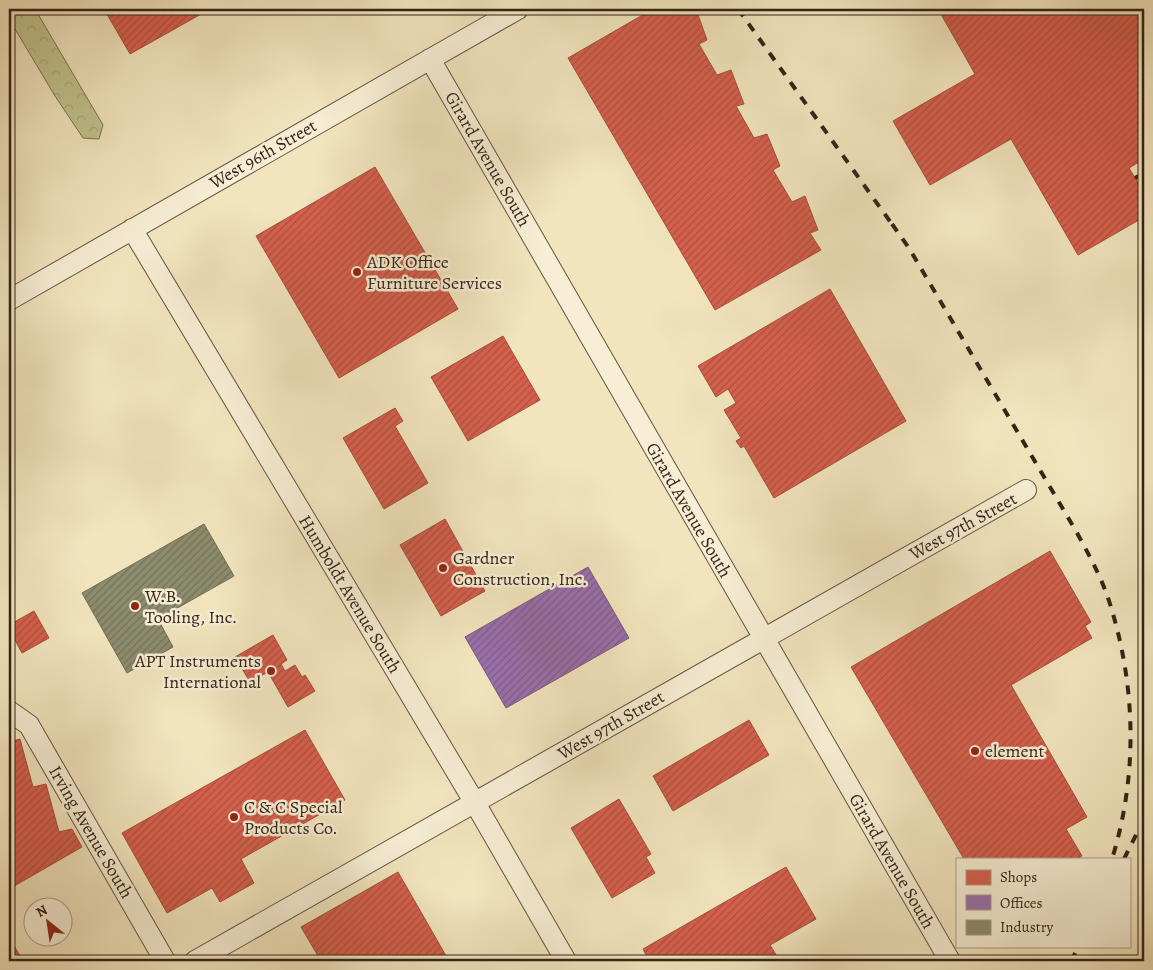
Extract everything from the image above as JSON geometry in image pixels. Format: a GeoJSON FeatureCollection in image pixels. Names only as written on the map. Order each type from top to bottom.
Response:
{"type":"FeatureCollection","features":[{"type":"Feature","properties":{"kind":"street","name":"West 96th Street"},"geometry":{"type":"LineString","coordinates":[[9,300],[518,9]]}},
{"type":"Feature","properties":{"kind":"street","name":"Girard Avenue South"},"geometry":{"type":"LineString","coordinates":[[430,59],[950,961]]}},
{"type":"Feature","properties":{"kind":"street","name":"Humboldt Avenue South"},"geometry":{"type":"LineString","coordinates":[[132,229],[475,803],[566,961]]}},
{"type":"Feature","properties":{"kind":"street","name":"West 97th Street"},"geometry":{"type":"LineString","coordinates":[[195,961],[1026,490]]}},
{"type":"Feature","properties":{"kind":"street","name":"Irving Avenue South"},"geometry":{"type":"LineString","coordinates":[[9,711],[29,724],[165,961]]}},
{"type":"Feature","properties":{"kind":"green space"},"geometry":{"type":"Polygon","coordinates":[[[9,9],[35,9],[103,125],[99,139],[83,138],[55,96],[9,19],[9,9]]]}},
{"type":"Feature","properties":{"kind":"building: Shops"},"geometry":{"type":"Polygon","coordinates":[[[104,9],[210,9],[130,54],[104,9]]]}},
{"type":"Feature","properties":{"kind":"building: Shops"},"geometry":{"type":"Polygon","coordinates":[[[653,9],[678,9],[681,14],[690,9],[696,9],[707,40],[699,44],[717,75],[731,70],[744,104],[736,106],[754,138],[767,134],[780,166],[773,170],[792,202],[805,196],[818,230],[810,233],[821,250],[715,310],[568,58],[653,9]]]}},
{"type":"Feature","properties":{"kind":"building: Shops"},"geometry":{"type":"Polygon","coordinates":[[[938,9],[1144,9],[1144,159],[1129,168],[1144,190],[1144,217],[1078,255],[1011,139],[930,185],[893,121],[975,74],[938,9]]]}},
{"type":"Feature","properties":{"kind":"building: Shops","name":"ADK Office Furniture Services"},"geometry":{"type":"Polygon","coordinates":[[[375,167],[458,309],[339,378],[256,236],[375,167]]]}},
{"type":"Feature","properties":{"kind":"building: Shops"},"geometry":{"type":"Polygon","coordinates":[[[830,289],[906,421],[774,498],[744,446],[741,448],[736,441],[741,438],[724,410],[736,403],[728,389],[716,397],[698,366],[830,289]]]}},
{"type":"Feature","properties":{"kind":"building: Shops"},"geometry":{"type":"Polygon","coordinates":[[[503,336],[540,400],[468,441],[431,377],[503,336]]]}},
{"type":"Feature","properties":{"kind":"building: Shops"},"geometry":{"type":"Polygon","coordinates":[[[395,408],[403,421],[395,426],[428,483],[384,509],[343,438],[395,408]]]}},
{"type":"Feature","properties":{"kind":"building: Shops","name":"Gardner Construction, Inc."},"geometry":{"type":"Polygon","coordinates":[[[445,519],[485,591],[441,616],[400,545],[445,519]]]}},
{"type":"Feature","properties":{"kind":"building: Shops","name":"element"},"geometry":{"type":"Polygon","coordinates":[[[1050,551],[1091,622],[1085,626],[1092,638],[1011,685],[1087,817],[1066,829],[1082,856],[1079,858],[963,858],[851,667],[1050,551]]]}},
{"type":"Feature","properties":{"kind":"building: Shops"},"geometry":{"type":"Polygon","coordinates":[[[34,611],[49,638],[22,653],[9,629],[9,625],[34,611]]]}},
{"type":"Feature","properties":{"kind":"building: Shops","name":"APT Instruments International"},"geometry":{"type":"Polygon","coordinates":[[[273,635],[287,660],[281,664],[285,671],[295,665],[302,677],[305,675],[315,691],[288,707],[268,672],[250,682],[235,657],[273,635]]]}},
{"type":"Feature","properties":{"kind":"building: Shops"},"geometry":{"type":"Polygon","coordinates":[[[749,720],[769,755],[673,811],[653,776],[749,720]]]}},
{"type":"Feature","properties":{"kind":"building: Shops","name":"C & C Special Products Co."},"geometry":{"type":"Polygon","coordinates":[[[305,730],[345,800],[241,859],[254,883],[220,902],[212,888],[167,913],[122,833],[305,730]]]}},
{"type":"Feature","properties":{"kind":"building: Shops"},"geometry":{"type":"Polygon","coordinates":[[[20,739],[33,787],[46,784],[59,832],[72,829],[82,847],[9,889],[9,742],[20,739]]]}},
{"type":"Feature","properties":{"kind":"building: Shops"},"geometry":{"type":"Polygon","coordinates":[[[619,799],[651,854],[646,857],[655,873],[612,898],[571,828],[619,799]]]}},
{"type":"Feature","properties":{"kind":"building: Shops"},"geometry":{"type":"Polygon","coordinates":[[[786,867],[816,919],[770,945],[780,961],[649,961],[643,949],[786,867]]]}},
{"type":"Feature","properties":{"kind":"building: Shops"},"geometry":{"type":"Polygon","coordinates":[[[398,872],[449,961],[321,961],[301,927],[398,872]]]}},
{"type":"Feature","properties":{"kind":"building: Shops"},"geometry":{"type":"Polygon","coordinates":[[[9,937],[23,961],[9,961],[9,937]]]}},
{"type":"Feature","properties":{"kind":"building: Offices"},"geometry":{"type":"Polygon","coordinates":[[[588,567],[629,638],[506,708],[465,637],[588,567]]]}},
{"type":"Feature","properties":{"kind":"building: Industry","name":"W.B. Tooling, Inc."},"geometry":{"type":"Polygon","coordinates":[[[204,524],[234,576],[158,619],[173,647],[127,673],[82,593],[204,524]]]}},
{"type":"Feature","properties":{"kind":"railway"},"geometry":{"type":"LineString","coordinates":[[738,9],[894,227]]}},
{"type":"Feature","properties":{"kind":"railway"},"geometry":{"type":"LineString","coordinates":[[1135,178],[1144,173]]}},
{"type":"Feature","properties":{"kind":"railway"},"geometry":{"type":"LineString","coordinates":[[892,224],[909,248],[1076,531],[1107,594],[1119,635],[1125,667],[1130,731],[1130,763],[1126,795],[1112,858]]}},
{"type":"Feature","properties":{"kind":"railway"},"geometry":{"type":"LineString","coordinates":[[1124,858],[1144,819]]}},
{"type":"Feature","properties":{"kind":"railway"},"geometry":{"type":"LineString","coordinates":[[1071,961],[1078,948]]}},
{"type":"Feature","properties":{"kind":"place","name":"ADK Office Furniture Services"},"geometry":{"type":"Point","coordinates":[357,272]}},
{"type":"Feature","properties":{"kind":"place","name":"Gardner Construction, Inc."},"geometry":{"type":"Point","coordinates":[443,568]}},
{"type":"Feature","properties":{"kind":"place","name":"W.B. Tooling, Inc."},"geometry":{"type":"Point","coordinates":[135,606]}},
{"type":"Feature","properties":{"kind":"place","name":"APT Instruments International"},"geometry":{"type":"Point","coordinates":[271,671]}},
{"type":"Feature","properties":{"kind":"place","name":"element"},"geometry":{"type":"Point","coordinates":[975,751]}},
{"type":"Feature","properties":{"kind":"place","name":"C & C Special Products Co."},"geometry":{"type":"Point","coordinates":[234,817]}}]}
